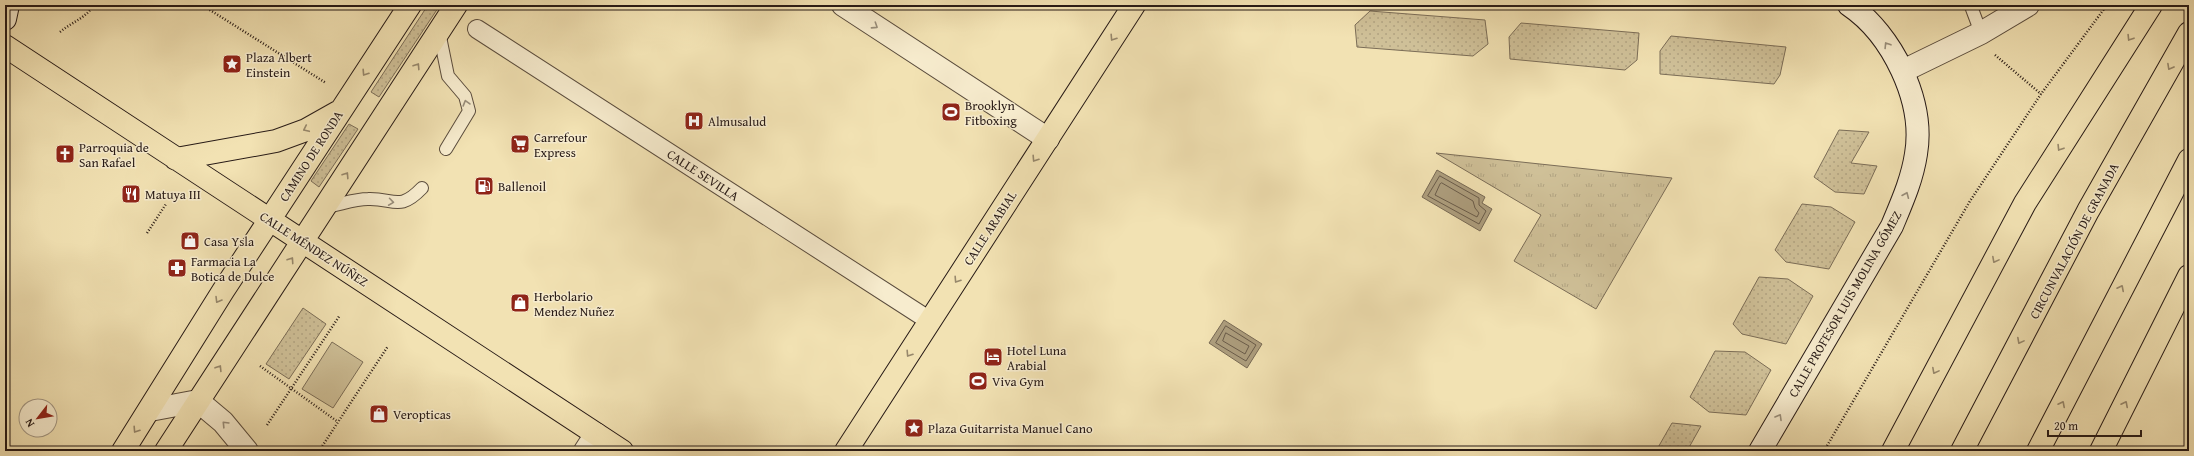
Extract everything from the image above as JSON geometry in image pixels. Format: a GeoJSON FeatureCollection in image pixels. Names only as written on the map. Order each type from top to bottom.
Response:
{"type":"FeatureCollection","features":[{"type":"Feature","properties":{"kind":"main road"},"geometry":{"type":"LineString","coordinates":[[5,20],[8,5]]}},
{"type":"Feature","properties":{"kind":"main road","name":"CAMINO DE RONDA"},"geometry":{"type":"LineString","coordinates":[[123,451],[269,220],[410,5]]}},
{"type":"Feature","properties":{"kind":"main road"},"geometry":{"type":"LineString","coordinates":[[166,451],[456,5]]}},
{"type":"Feature","properties":{"kind":"main road"},"geometry":{"type":"LineString","coordinates":[[843,5],[1048,139]]}},
{"type":"Feature","properties":{"kind":"main road","name":"CALLE ARABIAL"},"geometry":{"type":"LineString","coordinates":[[846,451],[1134,5]]}},
{"type":"Feature","properties":{"kind":"main road","name":"CALLE PROFESOR LUIS MOLINA GÓMEZ"},"geometry":{"type":"LineString","coordinates":[[1760,451],[1892,226],[1908,189],[1916,152],[1916,115],[1903,71],[1882,37],[1848,5]]}},
{"type":"Feature","properties":{"kind":"main road"},"geometry":{"type":"LineString","coordinates":[[1903,71],[1981,33],[2028,5]]}},
{"type":"Feature","properties":{"kind":"main road"},"geometry":{"type":"LineString","coordinates":[[1892,451],[2025,203],[2151,5]]}},
{"type":"Feature","properties":{"kind":"main road","name":"CIRCUNVALACIÓN DE GRANADA"},"geometry":{"type":"LineString","coordinates":[[1962,451],[2088,211],[2189,33]]}},
{"type":"Feature","properties":{"kind":"main road","name":"CALLE MÉNDEZ NÚÑEZ"},"geometry":{"type":"LineString","coordinates":[[5,46],[303,242],[590,442],[622,451]]}},
{"type":"Feature","properties":{"kind":"main road"},"geometry":{"type":"LineString","coordinates":[[176,159],[276,141],[306,130],[340,111]]}},
{"type":"Feature","properties":{"kind":"main road"},"geometry":{"type":"LineString","coordinates":[[2038,451],[2189,160]]}},
{"type":"Feature","properties":{"kind":"main road"},"geometry":{"type":"LineString","coordinates":[[2101,451],[2189,276]]}},
{"type":"Feature","properties":{"kind":"main road"},"geometry":{"type":"LineString","coordinates":[[150,410],[198,401]]}},
{"type":"Feature","properties":{"kind":"main road"},"geometry":{"type":"LineString","coordinates":[[198,401],[223,422],[247,451]]}},
{"type":"Feature","properties":{"kind":"street","name":"CALLE SEVILLA"},"geometry":{"type":"LineString","coordinates":[[477,29],[930,322]]}},
{"type":"Feature","properties":{"kind":"lane"},"geometry":{"type":"LineString","coordinates":[[1972,5],[1972,9],[1981,33]]}},
{"type":"Feature","properties":{"kind":"lane"},"geometry":{"type":"LineString","coordinates":[[439,32],[448,76],[465,96],[469,111],[446,149]]}},
{"type":"Feature","properties":{"kind":"lane"},"geometry":{"type":"LineString","coordinates":[[325,208],[368,199],[399,203],[412,198],[422,188]]}},
{"type":"Feature","properties":{"kind":"path"},"geometry":{"type":"LineString","coordinates":[[60,32],[74,21],[88,15],[94,5]]}},
{"type":"Feature","properties":{"kind":"path"},"geometry":{"type":"LineString","coordinates":[[202,5],[332,87]]}},
{"type":"Feature","properties":{"kind":"path"},"geometry":{"type":"LineString","coordinates":[[1824,451],[1970,201],[2041,94],[2107,5]]}},
{"type":"Feature","properties":{"kind":"path"},"geometry":{"type":"LineString","coordinates":[[1981,33],[1998,59],[2041,94]]}},
{"type":"Feature","properties":{"kind":"path"},"geometry":{"type":"LineString","coordinates":[[147,233],[166,204]]}},
{"type":"Feature","properties":{"kind":"path"},"geometry":{"type":"LineString","coordinates":[[267,425],[340,315]]}},
{"type":"Feature","properties":{"kind":"path"},"geometry":{"type":"LineString","coordinates":[[318,451],[388,346]]}},
{"type":"Feature","properties":{"kind":"path"},"geometry":{"type":"LineString","coordinates":[[260,366],[338,422]]}},
{"type":"Feature","properties":{"kind":"green space"},"geometry":{"type":"Polygon","coordinates":[[[428,5],[440,5],[379,97],[371,92],[428,5]]]}},
{"type":"Feature","properties":{"kind":"green space"},"geometry":{"type":"Polygon","coordinates":[[[1370,11],[1485,20],[1488,44],[1473,56],[1357,47],[1355,25],[1370,11]]]}},
{"type":"Feature","properties":{"kind":"green space"},"geometry":{"type":"Polygon","coordinates":[[[1521,23],[1639,33],[1637,60],[1625,70],[1510,59],[1509,37],[1521,23]]]}},
{"type":"Feature","properties":{"kind":"green space"},"geometry":{"type":"Polygon","coordinates":[[[1671,36],[1786,47],[1780,75],[1774,84],[1660,74],[1660,51],[1671,36]]]}},
{"type":"Feature","properties":{"kind":"green space"},"geometry":{"type":"Polygon","coordinates":[[[349,124],[358,129],[319,187],[311,181],[349,124]]]}},
{"type":"Feature","properties":{"kind":"green space"},"geometry":{"type":"Polygon","coordinates":[[[1839,130],[1869,132],[1851,163],[1877,166],[1864,194],[1835,192],[1814,177],[1839,130]]]}},
{"type":"Feature","properties":{"kind":"green space"},"geometry":{"type":"Polygon","coordinates":[[[1436,153],[1672,178],[1596,309],[1514,261],[1541,215],[1436,153]]]}},
{"type":"Feature","properties":{"kind":"green space"},"geometry":{"type":"Polygon","coordinates":[[[1802,204],[1831,207],[1855,222],[1829,269],[1786,262],[1775,250],[1802,204]]]}},
{"type":"Feature","properties":{"kind":"green space"},"geometry":{"type":"Polygon","coordinates":[[[1759,277],[1788,279],[1813,296],[1786,344],[1742,334],[1733,324],[1759,277]]]}},
{"type":"Feature","properties":{"kind":"green space"},"geometry":{"type":"Polygon","coordinates":[[[303,308],[326,324],[289,379],[266,364],[303,308]]]}},
{"type":"Feature","properties":{"kind":"green space"},"geometry":{"type":"Polygon","coordinates":[[[332,342],[363,362],[333,408],[302,389],[332,342]]]}},
{"type":"Feature","properties":{"kind":"green space"},"geometry":{"type":"Polygon","coordinates":[[[1715,351],[1745,352],[1771,370],[1746,415],[1709,412],[1690,397],[1715,351]]]}},
{"type":"Feature","properties":{"kind":"green space"},"geometry":{"type":"Polygon","coordinates":[[[1672,423],[1701,426],[1687,451],[1656,451],[1672,423]]]}},
{"type":"Feature","properties":{"kind":"water"},"geometry":{"type":"Polygon","coordinates":[[[1437,170],[1485,197],[1482,203],[1492,209],[1480,231],[1422,197],[1437,170]]]}},
{"type":"Feature","properties":{"kind":"water"},"geometry":{"type":"Polygon","coordinates":[[[1224,320],[1262,344],[1247,368],[1209,343],[1224,320]]]}},
{"type":"Feature","properties":{"kind":"place","name":"Plaza Albert Einstein"},"geometry":{"type":"Point","coordinates":[232,64]}},
{"type":"Feature","properties":{"kind":"place","name":"Brooklyn Fitboxing"},"geometry":{"type":"Point","coordinates":[951,112]}},
{"type":"Feature","properties":{"kind":"place","name":"Almusalud"},"geometry":{"type":"Point","coordinates":[694,121]}},
{"type":"Feature","properties":{"kind":"place","name":"Carrefour Express"},"geometry":{"type":"Point","coordinates":[520,144]}},
{"type":"Feature","properties":{"kind":"place","name":"Parroquia de San Rafael"},"geometry":{"type":"Point","coordinates":[65,154]}},
{"type":"Feature","properties":{"kind":"place","name":"Ballenoil"},"geometry":{"type":"Point","coordinates":[484,186]}},
{"type":"Feature","properties":{"kind":"place","name":"Matuya III"},"geometry":{"type":"Point","coordinates":[131,194]}},
{"type":"Feature","properties":{"kind":"place","name":"Casa Ysla"},"geometry":{"type":"Point","coordinates":[190,241]}},
{"type":"Feature","properties":{"kind":"place","name":"Farmacia La Botica de Dulce"},"geometry":{"type":"Point","coordinates":[177,268]}},
{"type":"Feature","properties":{"kind":"place","name":"Herbolario Mendez Nuñez"},"geometry":{"type":"Point","coordinates":[520,303]}},
{"type":"Feature","properties":{"kind":"place","name":"Hotel Luna Arabial"},"geometry":{"type":"Point","coordinates":[993,357]}},
{"type":"Feature","properties":{"kind":"place","name":"Viva Gym"},"geometry":{"type":"Point","coordinates":[978,381]}},
{"type":"Feature","properties":{"kind":"place","name":"Veropticas"},"geometry":{"type":"Point","coordinates":[379,414]}},
{"type":"Feature","properties":{"kind":"place","name":"Plaza Guitarrista Manuel Cano"},"geometry":{"type":"Point","coordinates":[914,428]}}]}
